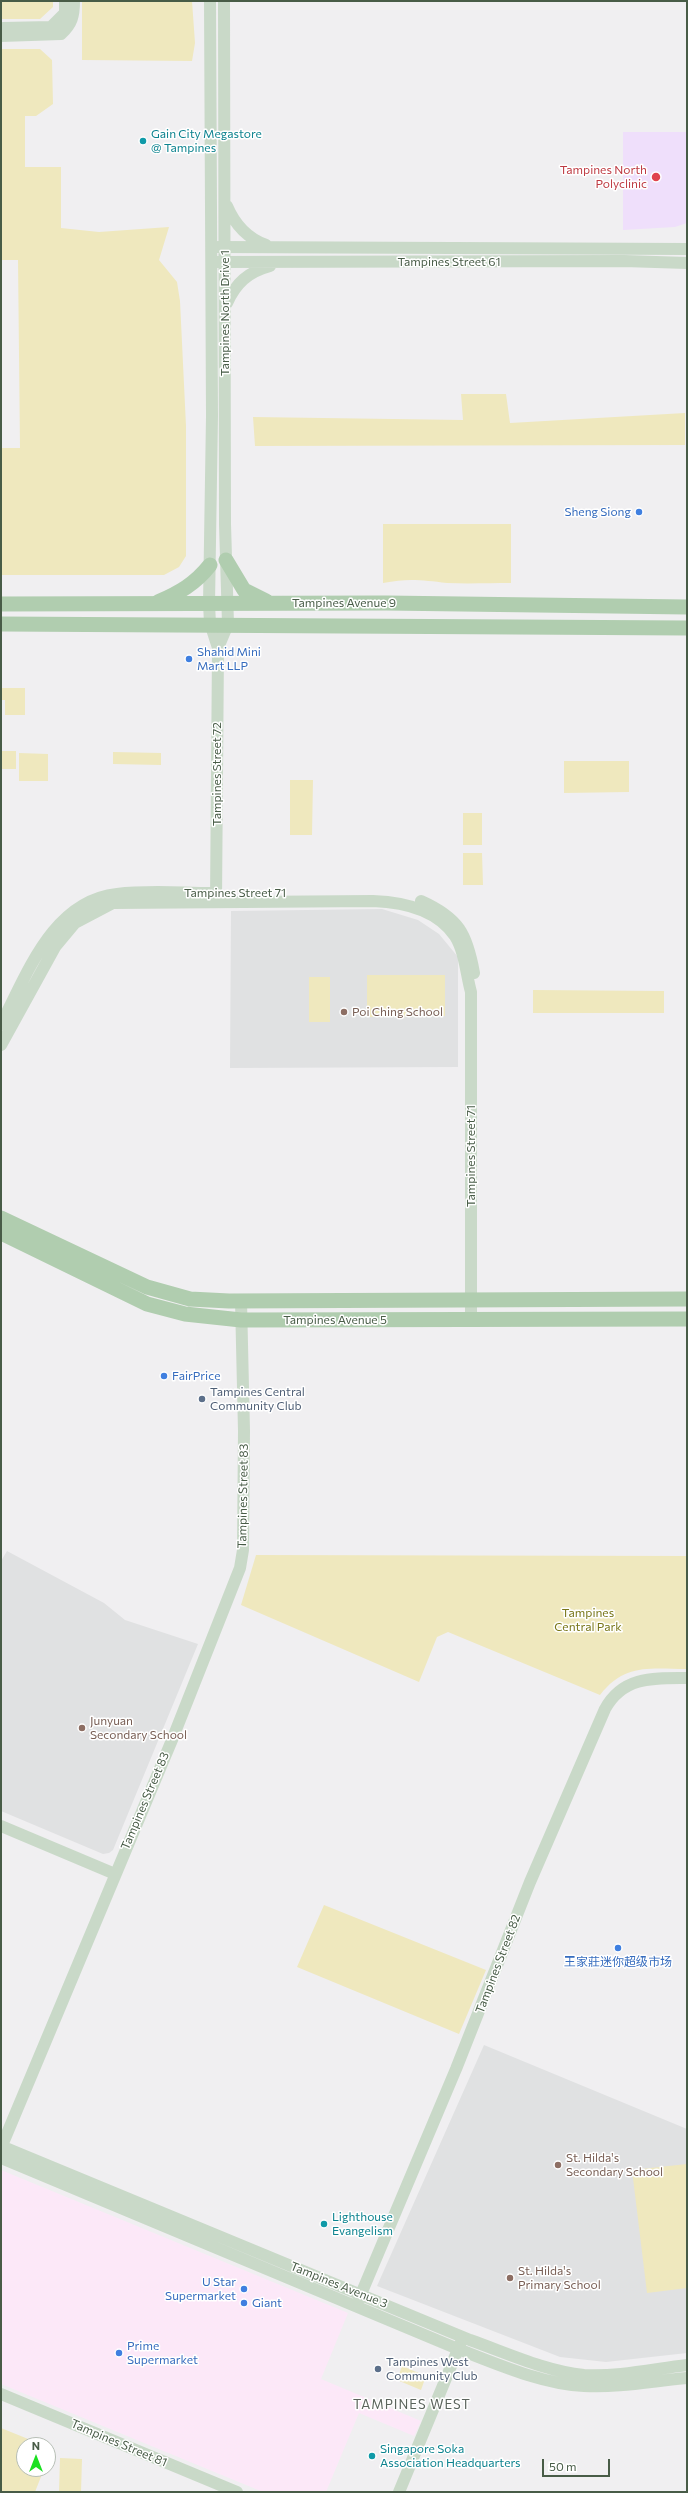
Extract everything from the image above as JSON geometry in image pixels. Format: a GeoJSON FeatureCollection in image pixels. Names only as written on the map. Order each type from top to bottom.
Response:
{"type":"FeatureCollection","features":[{"type":"Feature","properties":{"kind":"main road"},"geometry":{"type":"LineString","coordinates":[[226,560],[244,590],[272,604]]}},
{"type":"Feature","properties":{"kind":"main road"},"geometry":{"type":"LineString","coordinates":[[151,605],[182,592],[199,579],[210,566]]}},
{"type":"Feature","properties":{"kind":"main road"},"geometry":{"type":"LineString","coordinates":[[671,607],[687,598]]}},
{"type":"Feature","properties":{"kind":"main road","name":"Tampines Avenue 9"},"geometry":{"type":"LineString","coordinates":[[1,604],[687,607]]}},
{"type":"Feature","properties":{"kind":"main road","name":"Tampines Avenue 9"},"geometry":{"type":"LineString","coordinates":[[1,624],[210,623],[687,628]]}},
{"type":"Feature","properties":{"kind":"main road","name":"Tampines Avenue 5"},"geometry":{"type":"LineString","coordinates":[[1,1218],[147,1287],[168,1294],[207,1301],[687,1299]]}},
{"type":"Feature","properties":{"kind":"main road","name":"Tampines Avenue 5"},"geometry":{"type":"LineString","coordinates":[[1,1233],[147,1304],[185,1314],[241,1320],[687,1319]]}},
{"type":"Feature","properties":{"kind":"street"},"geometry":{"type":"LineString","coordinates":[[1,28],[51,27],[65,13],[65,1]]}},
{"type":"Feature","properties":{"kind":"street"},"geometry":{"type":"LineString","coordinates":[[1,36],[61,34],[72,23],[74,1]]}},
{"type":"Feature","properties":{"kind":"street","name":"Tampines North Drive 1"},"geometry":{"type":"LineString","coordinates":[[210,1],[210,623]]}},
{"type":"Feature","properties":{"kind":"street","name":"Tampines North Drive 1"},"geometry":{"type":"LineString","coordinates":[[224,1],[226,560],[228,624]]}},
{"type":"Feature","properties":{"kind":"street"},"geometry":{"type":"LineString","coordinates":[[211,180],[225,180]]}},
{"type":"Feature","properties":{"kind":"street"},"geometry":{"type":"LineString","coordinates":[[225,197],[234,220],[242,230],[253,239],[276,248]]}},
{"type":"Feature","properties":{"kind":"street"},"geometry":{"type":"LineString","coordinates":[[681,249],[687,244]]}},
{"type":"Feature","properties":{"kind":"street","name":"Tampines Street 61"},"geometry":{"type":"LineString","coordinates":[[211,247],[681,249]]}},
{"type":"Feature","properties":{"kind":"street","name":"Tampines Street 61"},"geometry":{"type":"LineString","coordinates":[[211,262],[624,261],[684,264]]}},
{"type":"Feature","properties":{"kind":"street"},"geometry":{"type":"LineString","coordinates":[[226,306],[232,291],[246,276],[259,269],[285,262]]}},
{"type":"Feature","properties":{"kind":"street","name":"Tampines Street 72"},"geometry":{"type":"LineString","coordinates":[[210,623],[218,648],[216,897]]}},
{"type":"Feature","properties":{"kind":"street","name":"Tampines Street 72"},"geometry":{"type":"LineString","coordinates":[[218,648],[228,624]]}},
{"type":"Feature","properties":{"kind":"street","name":"Tampines Street 71"},"geometry":{"type":"LineString","coordinates":[[1,1024],[43,944],[77,908],[93,900],[117,894],[373,901],[410,906],[429,914],[454,936],[462,954],[471,992],[471,1320]]}},
{"type":"Feature","properties":{"kind":"street","name":"Tampines Street 71"},"geometry":{"type":"LineString","coordinates":[[1,1045],[55,947],[75,922],[113,903],[216,897]]}},
{"type":"Feature","properties":{"kind":"street","name":"Tampines Street 83"},"geometry":{"type":"LineString","coordinates":[[1,2147],[172,1740],[240,1568],[243,1550],[244,1430],[241,1301]]}},
{"type":"Feature","properties":{"kind":"street","name":"Tampines Street 82"},"geometry":{"type":"LineString","coordinates":[[356,2306],[456,2069],[530,1882],[608,1704],[619,1690],[637,1680],[687,1678]]}},
{"type":"Feature","properties":{"kind":"street"},"geometry":{"type":"LineString","coordinates":[[1,1826],[115,1874]]}},
{"type":"Feature","properties":{"kind":"street","name":"Tampines Avenue 3"},"geometry":{"type":"LineString","coordinates":[[1,2147],[360,2294],[464,2345],[543,2366],[584,2375],[605,2375],[687,2365]]}},
{"type":"Feature","properties":{"kind":"street","name":"Tampines Avenue 3"},"geometry":{"type":"LineString","coordinates":[[1,2158],[356,2306],[464,2345],[543,2378],[583,2386],[613,2386],[687,2378]]}},
{"type":"Feature","properties":{"kind":"street"},"geometry":{"type":"LineString","coordinates":[[400,2492],[464,2345]]}},
{"type":"Feature","properties":{"kind":"street"},"geometry":{"type":"LineString","coordinates":[[408,2492],[464,2345]]}},
{"type":"Feature","properties":{"kind":"street","name":"Tampines Street 81"},"geometry":{"type":"LineString","coordinates":[[1,2394],[237,2492]]}},
{"type":"Feature","properties":{"kind":"street","name":"Tampines Street 81"},"geometry":{"type":"LineString","coordinates":[[1,2402],[218,2492]]}},
{"type":"Feature","properties":{"kind":"shaded area","name":"Tampines North Polyclinic"},"geometry":{"type":"Polygon","coordinates":[[[623,132],[687,132],[687,223],[675,227],[623,230],[623,132]]]}},
{"type":"Feature","properties":{"kind":"shaded area","name":"Poi Ching School"},"geometry":{"type":"Polygon","coordinates":[[[382,909],[418,920],[439,934],[458,957],[458,1067],[230,1068],[231,911],[382,909]]]}},
{"type":"Feature","properties":{"kind":"shaded area","name":"Junyuan Secondary School"},"geometry":{"type":"Polygon","coordinates":[[[7,1551],[104,1603],[125,1620],[198,1644],[113,1850],[109,1853],[103,1854],[1,1811],[1,1561],[7,1551]]]}},
{"type":"Feature","properties":{"kind":"shaded area","name":"St. Hilda's Secondary School"},"geometry":{"type":"Polygon","coordinates":[[[484,2045],[687,2129],[687,2353],[606,2362],[560,2357],[377,2286],[484,2045]]]}},
{"type":"Feature","properties":{"kind":"shaded area"},"geometry":{"type":"Polygon","coordinates":[[[1,2170],[348,2313],[321,2379],[421,2421],[414,2436],[359,2413],[326,2492],[263,2492],[1,2384],[1,2170]]]}},
{"type":"Feature","properties":{"kind":"green space"},"geometry":{"type":"Polygon","coordinates":[[[1,1],[53,1],[53,7],[40,19],[1,19],[1,1]]]}},
{"type":"Feature","properties":{"kind":"green space"},"geometry":{"type":"Polygon","coordinates":[[[82,1],[192,1],[195,43],[192,61],[82,60],[82,1]]]}},
{"type":"Feature","properties":{"kind":"green space"},"geometry":{"type":"Polygon","coordinates":[[[1,49],[40,49],[52,60],[53,104],[36,116],[25,116],[25,167],[61,167],[61,228],[99,232],[169,227],[159,260],[177,282],[180,301],[186,426],[186,556],[179,567],[164,575],[1,575],[1,448],[20,448],[18,260],[1,260],[1,49]]]}},
{"type":"Feature","properties":{"kind":"green space"},"geometry":{"type":"Polygon","coordinates":[[[461,394],[506,394],[510,423],[685,413],[685,445],[255,446],[253,417],[463,420],[461,394]]]}},
{"type":"Feature","properties":{"kind":"green space"},"geometry":{"type":"Polygon","coordinates":[[[383,524],[511,524],[511,583],[447,583],[400,580],[383,583],[383,524]]]}},
{"type":"Feature","properties":{"kind":"green space"},"geometry":{"type":"Polygon","coordinates":[[[1,688],[25,688],[25,715],[5,715],[5,700],[1,700],[1,688]]]}},
{"type":"Feature","properties":{"kind":"green space"},"geometry":{"type":"Polygon","coordinates":[[[1,751],[16,751],[16,769],[1,769],[1,751]]]}},
{"type":"Feature","properties":{"kind":"green space"},"geometry":{"type":"Polygon","coordinates":[[[113,752],[161,753],[161,765],[113,764],[113,752]]]}},
{"type":"Feature","properties":{"kind":"green space"},"geometry":{"type":"Polygon","coordinates":[[[19,753],[48,754],[48,781],[19,781],[19,753]]]}},
{"type":"Feature","properties":{"kind":"green space"},"geometry":{"type":"Polygon","coordinates":[[[564,761],[629,761],[629,792],[564,793],[564,761]]]}},
{"type":"Feature","properties":{"kind":"green space"},"geometry":{"type":"Polygon","coordinates":[[[290,780],[313,780],[312,835],[290,835],[290,780]]]}},
{"type":"Feature","properties":{"kind":"green space"},"geometry":{"type":"Polygon","coordinates":[[[463,813],[482,813],[482,845],[463,845],[463,813]]]}},
{"type":"Feature","properties":{"kind":"green space"},"geometry":{"type":"Polygon","coordinates":[[[463,853],[482,853],[483,885],[463,885],[463,853]]]}},
{"type":"Feature","properties":{"kind":"green space"},"geometry":{"type":"Polygon","coordinates":[[[367,975],[445,975],[445,1016],[367,1017],[367,975]]]}},
{"type":"Feature","properties":{"kind":"green space"},"geometry":{"type":"Polygon","coordinates":[[[309,977],[330,977],[330,1022],[309,1022],[309,977]]]}},
{"type":"Feature","properties":{"kind":"green space"},"geometry":{"type":"Polygon","coordinates":[[[533,990],[664,991],[664,1013],[533,1013],[533,990]]]}},
{"type":"Feature","properties":{"kind":"green space","name":"Tampines Central Park"},"geometry":{"type":"Polygon","coordinates":[[[256,1555],[687,1556],[687,1669],[639,1670],[619,1677],[600,1695],[448,1632],[437,1637],[419,1682],[241,1605],[256,1555]]]}},
{"type":"Feature","properties":{"kind":"green space"},"geometry":{"type":"Polygon","coordinates":[[[324,1905],[486,1970],[459,2034],[297,1967],[324,1905]]]}},
{"type":"Feature","properties":{"kind":"green space"},"geometry":{"type":"Polygon","coordinates":[[[687,2164],[687,2288],[647,2293],[632,2170],[687,2164]]]}},
{"type":"Feature","properties":{"kind":"green space"},"geometry":{"type":"Polygon","coordinates":[[[402,2366],[426,2376],[421,2390],[397,2380],[402,2366]]]}},
{"type":"Feature","properties":{"kind":"green space"},"geometry":{"type":"Polygon","coordinates":[[[1,2428],[23,2437],[16,2437],[16,2477],[41,2477],[35,2492],[1,2492],[1,2428]]]}},
{"type":"Feature","properties":{"kind":"green space"},"geometry":{"type":"Polygon","coordinates":[[[60,2458],[82,2459],[81,2492],[59,2492],[60,2458]]]}},
{"type":"Feature","properties":{"kind":"place","name":"Gain City Megastore @ Tampines"},"geometry":{"type":"Point","coordinates":[143,141]}},
{"type":"Feature","properties":{"kind":"place","name":"Tampines North Polyclinic"},"geometry":{"type":"Point","coordinates":[656,177]}},
{"type":"Feature","properties":{"kind":"place","name":"Sheng Siong"},"geometry":{"type":"Point","coordinates":[639,512]}},
{"type":"Feature","properties":{"kind":"place","name":"Shahid Mini Mart LLP"},"geometry":{"type":"Point","coordinates":[189,659]}},
{"type":"Feature","properties":{"kind":"place","name":"Poi Ching School"},"geometry":{"type":"Point","coordinates":[344,1012]}},
{"type":"Feature","properties":{"kind":"place","name":"FairPrice"},"geometry":{"type":"Point","coordinates":[164,1376]}},
{"type":"Feature","properties":{"kind":"place","name":"Tampines Central Community Club"},"geometry":{"type":"Point","coordinates":[202,1399]}},
{"type":"Feature","properties":{"kind":"place","name":"Junyuan Secondary School"},"geometry":{"type":"Point","coordinates":[82,1728]}},
{"type":"Feature","properties":{"kind":"place","name":"王家莊迷你超级市场"},"geometry":{"type":"Point","coordinates":[618,1948]}},
{"type":"Feature","properties":{"kind":"place","name":"St. Hilda's Secondary School"},"geometry":{"type":"Point","coordinates":[558,2165]}},
{"type":"Feature","properties":{"kind":"place","name":"Lighthouse Evangelism"},"geometry":{"type":"Point","coordinates":[324,2224]}},
{"type":"Feature","properties":{"kind":"place","name":"St. Hilda's Primary School"},"geometry":{"type":"Point","coordinates":[510,2278]}},
{"type":"Feature","properties":{"kind":"place","name":"U Star Supermarket"},"geometry":{"type":"Point","coordinates":[244,2289]}},
{"type":"Feature","properties":{"kind":"place","name":"Giant"},"geometry":{"type":"Point","coordinates":[244,2303]}},
{"type":"Feature","properties":{"kind":"place","name":"Prime Supermarket"},"geometry":{"type":"Point","coordinates":[119,2353]}},
{"type":"Feature","properties":{"kind":"place","name":"Tampines West Community Club"},"geometry":{"type":"Point","coordinates":[378,2369]}},
{"type":"Feature","properties":{"kind":"place","name":"Singapore Soka Association Headquarters"},"geometry":{"type":"Point","coordinates":[372,2456]}},
{"type":"Feature","properties":{"kind":"district","name":"TAMPINES WEST"},"geometry":{"type":"Point","coordinates":[412,2405]}}]}
